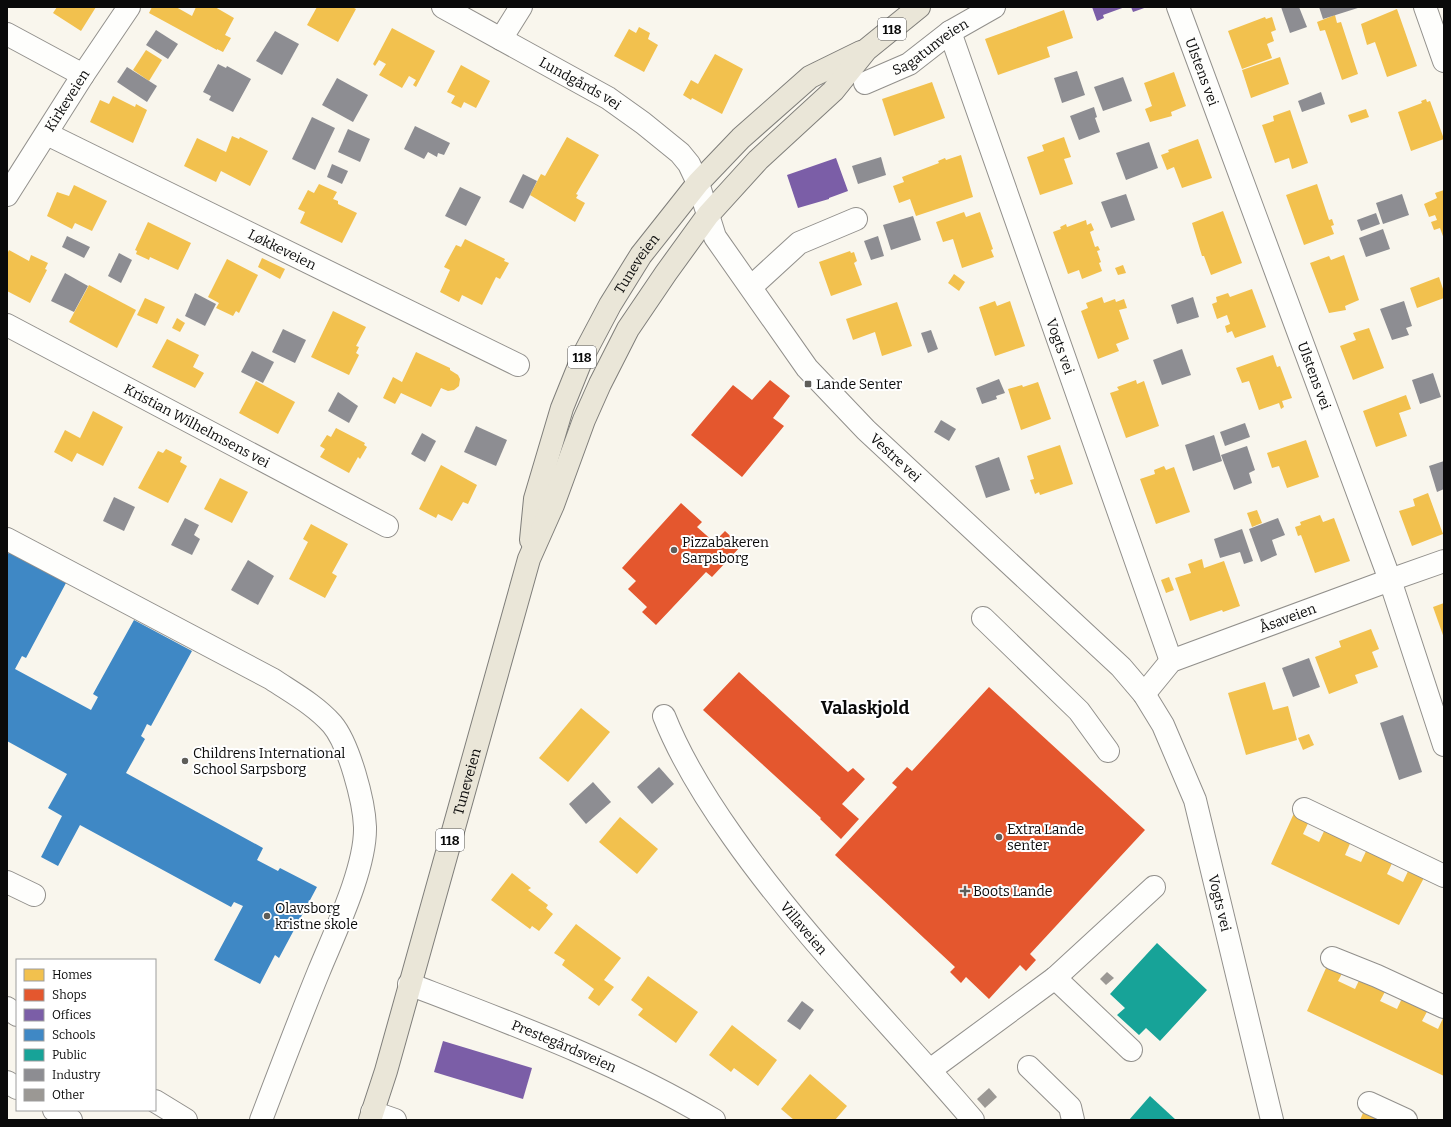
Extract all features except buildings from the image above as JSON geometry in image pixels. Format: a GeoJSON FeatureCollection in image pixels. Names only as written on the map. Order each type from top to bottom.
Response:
{"type":"FeatureCollection","features":[{"type":"Feature","properties":{"kind":"main road","name":"Tuneveien"},"geometry":{"type":"LineString","coordinates":[[371,1116],[386,1071],[409,984],[529,559],[553,505],[584,420],[625,336],[666,273],[708,215],[758,160],[833,91],[866,50],[919,7]]}},
{"type":"Feature","properties":{"kind":"main road","name":"Tuneveien"},"geometry":{"type":"LineString","coordinates":[[529,559],[535,499],[562,408],[583,356],[610,305],[641,255],[698,183],[741,138],[810,77],[866,50]]}},
{"type":"Feature","properties":{"kind":"street","name":"Kirkeveien"},"geometry":{"type":"LineString","coordinates":[[7,195],[83,75],[129,7]]}},
{"type":"Feature","properties":{"kind":"street","name":"Lundgårds vei"},"geometry":{"type":"LineString","coordinates":[[443,7],[608,98],[643,123],[680,153],[689,164],[698,183]]}},
{"type":"Feature","properties":{"kind":"street"},"geometry":{"type":"LineString","coordinates":[[502,39],[520,7]]}},
{"type":"Feature","properties":{"kind":"street","name":"Sagatunveien"},"geometry":{"type":"LineString","coordinates":[[865,83],[909,64],[950,32],[994,7]]}},
{"type":"Feature","properties":{"kind":"street","name":"Ulstens vei"},"geometry":{"type":"LineString","coordinates":[[1178,7],[1390,580],[1444,745]]}},
{"type":"Feature","properties":{"kind":"street"},"geometry":{"type":"LineString","coordinates":[[1425,7],[1444,62]]}},
{"type":"Feature","properties":{"kind":"street","name":"Vogts vei"},"geometry":{"type":"LineString","coordinates":[[950,32],[1171,661]]}},
{"type":"Feature","properties":{"kind":"street"},"geometry":{"type":"LineString","coordinates":[[7,34],[83,75]]}},
{"type":"Feature","properties":{"kind":"street","name":"Løkkeveien"},"geometry":{"type":"LineString","coordinates":[[47,134],[518,365]]}},
{"type":"Feature","properties":{"kind":"street","name":"Vestre vei"},"geometry":{"type":"LineString","coordinates":[[698,183],[715,237],[807,368],[866,430],[1121,667],[1144,694]]}},
{"type":"Feature","properties":{"kind":"street"},"geometry":{"type":"LineString","coordinates":[[751,287],[799,243],[856,219]]}},
{"type":"Feature","properties":{"kind":"street","name":"Kristian Wilhelmsens vei"},"geometry":{"type":"LineString","coordinates":[[7,325],[387,526]]}},
{"type":"Feature","properties":{"kind":"street"},"geometry":{"type":"LineString","coordinates":[[7,539],[272,679],[311,704],[333,725],[346,751],[360,789],[365,828],[360,861],[347,902],[261,1120]]}},
{"type":"Feature","properties":{"kind":"street","name":"Åsaveien"},"geometry":{"type":"LineString","coordinates":[[1171,661],[1390,580],[1444,562]]}},
{"type":"Feature","properties":{"kind":"street"},"geometry":{"type":"LineString","coordinates":[[983,618],[1080,711],[1108,751]]}},
{"type":"Feature","properties":{"kind":"street"},"geometry":{"type":"LineString","coordinates":[[1144,694],[1171,661]]}},
{"type":"Feature","properties":{"kind":"street","name":"Vogts vei"},"geometry":{"type":"LineString","coordinates":[[1144,694],[1162,725],[1194,800],[1272,1120]]}},
{"type":"Feature","properties":{"kind":"street","name":"Villaveien"},"geometry":{"type":"LineString","coordinates":[[664,716],[673,740],[709,803],[758,873],[835,966],[930,1070],[973,1120]]}},
{"type":"Feature","properties":{"kind":"street"},"geometry":{"type":"LineString","coordinates":[[1304,809],[1444,876]]}},
{"type":"Feature","properties":{"kind":"street"},"geometry":{"type":"LineString","coordinates":[[7,882],[34,895]]}},
{"type":"Feature","properties":{"kind":"street"},"geometry":{"type":"LineString","coordinates":[[930,1070],[1055,978],[1154,887]]}},
{"type":"Feature","properties":{"kind":"street"},"geometry":{"type":"LineString","coordinates":[[1332,958],[1444,1007]]}},
{"type":"Feature","properties":{"kind":"street"},"geometry":{"type":"LineString","coordinates":[[1055,978],[1131,1050]]}},
{"type":"Feature","properties":{"kind":"street","name":"Prestegårdsveien"},"geometry":{"type":"LineString","coordinates":[[409,984],[591,1057],[714,1120]]}},
{"type":"Feature","properties":{"kind":"street"},"geometry":{"type":"LineString","coordinates":[[7,1008],[16,1014]]}},
{"type":"Feature","properties":{"kind":"street"},"geometry":{"type":"LineString","coordinates":[[1029,1067],[1070,1107],[1073,1120]]}},
{"type":"Feature","properties":{"kind":"street"},"geometry":{"type":"LineString","coordinates":[[7,1082],[16,1087]]}},
{"type":"Feature","properties":{"kind":"street"},"geometry":{"type":"LineString","coordinates":[[156,1102],[186,1120]]}},
{"type":"Feature","properties":{"kind":"street"},"geometry":{"type":"LineString","coordinates":[[1369,1103],[1406,1120]]}},
{"type":"Feature","properties":{"kind":"street"},"geometry":{"type":"LineString","coordinates":[[56,1111],[71,1120]]}},
{"type":"Feature","properties":{"kind":"street"},"geometry":{"type":"LineString","coordinates":[[371,1116],[395,1120]]}},
{"type":"Feature","properties":{"kind":"place","name":"Lande Senter"},"geometry":{"type":"Point","coordinates":[808,384]}},
{"type":"Feature","properties":{"kind":"place","name":"Pizzabakeren Sarpsborg"},"geometry":{"type":"Point","coordinates":[674,550]}},
{"type":"Feature","properties":{"kind":"place","name":"Childrens International School Sarpsborg"},"geometry":{"type":"Point","coordinates":[185,761]}},
{"type":"Feature","properties":{"kind":"place","name":"Extra Lande senter"},"geometry":{"type":"Point","coordinates":[999,837]}},
{"type":"Feature","properties":{"kind":"place","name":"Boots Lande"},"geometry":{"type":"Point","coordinates":[965,891]}},
{"type":"Feature","properties":{"kind":"place","name":"Olavsborg kristne skole"},"geometry":{"type":"Point","coordinates":[267,916]}},
{"type":"Feature","properties":{"kind":"district","name":"Valaskjold"},"geometry":{"type":"Point","coordinates":[865,708]}}]}
